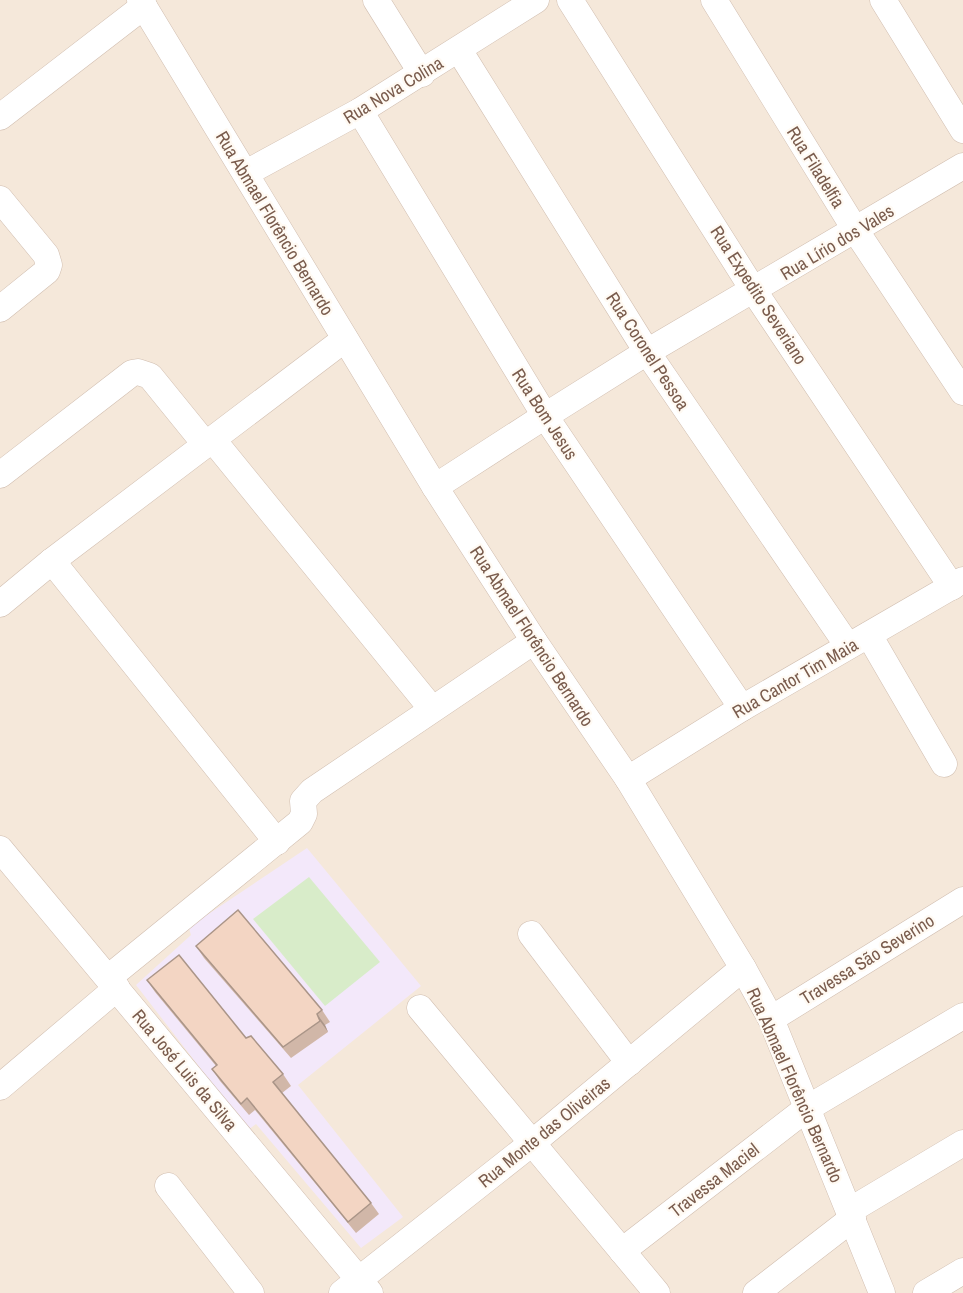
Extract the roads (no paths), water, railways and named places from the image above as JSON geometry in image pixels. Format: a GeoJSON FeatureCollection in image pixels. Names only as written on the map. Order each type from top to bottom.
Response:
{"type":"FeatureCollection","features":[{"type":"Feature","properties":{"kind":"street"},"geometry":{"type":"LineString","coordinates":[[376,0],[422,74]]}},
{"type":"Feature","properties":{"kind":"street","name":"Rua Nova Colina"},"geometry":{"type":"LineString","coordinates":[[246,174],[422,74],[536,0]]}},
{"type":"Feature","properties":{"kind":"street","name":"Rua Expedito Severiano"},"geometry":{"type":"LineString","coordinates":[[570,0],[754,291],[958,583]]}},
{"type":"Feature","properties":{"kind":"street","name":"Rua Filadelfia"},"geometry":{"type":"LineString","coordinates":[[714,0],[856,231],[963,392]]}},
{"type":"Feature","properties":{"kind":"street"},"geometry":{"type":"LineString","coordinates":[[884,0],[963,130]]}},
{"type":"Feature","properties":{"kind":"street"},"geometry":{"type":"LineString","coordinates":[[5,103],[142,3]]}},
{"type":"Feature","properties":{"kind":"street","name":"Rua Abmael Florêncio Bernardo"},"geometry":{"type":"LineString","coordinates":[[142,3],[435,487],[534,641],[628,779],[743,968],[771,1019],[882,1293]]}},
{"type":"Feature","properties":{"kind":"street","name":"Rua Coronel Pessoa"},"geometry":{"type":"LineString","coordinates":[[459,50],[647,352],[859,640],[944,764]]}},
{"type":"Feature","properties":{"kind":"street","name":"Rua Bom Jesus"},"geometry":{"type":"LineString","coordinates":[[360,111],[544,416],[742,708]]}},
{"type":"Feature","properties":{"kind":"street","name":"Rua Lírio dos Vales"},"geometry":{"type":"LineString","coordinates":[[435,487],[647,352],[963,166]]}},
{"type":"Feature","properties":{"kind":"street"},"geometry":{"type":"LineString","coordinates":[[0,199],[46,255],[49,265],[47,271],[0,309]]}},
{"type":"Feature","properties":{"kind":"street"},"geometry":{"type":"LineString","coordinates":[[0,604],[52,561],[345,339]]}},
{"type":"Feature","properties":{"kind":"street"},"geometry":{"type":"LineString","coordinates":[[0,475],[132,374],[138,372],[150,376],[432,709]]}},
{"type":"Feature","properties":{"kind":"street"},"geometry":{"type":"LineString","coordinates":[[52,561],[277,842]]}},
{"type":"Feature","properties":{"kind":"street","name":"Rua Cantor Tim Maia"},"geometry":{"type":"LineString","coordinates":[[628,779],[742,708],[958,583]]}},
{"type":"Feature","properties":{"kind":"street"},"geometry":{"type":"LineString","coordinates":[[0,1087],[112,983],[300,822],[304,814],[303,801],[312,791],[534,641]]}},
{"type":"Feature","properties":{"kind":"street","name":"Rua José Luis da Silva"},"geometry":{"type":"LineString","coordinates":[[0,849],[112,983],[356,1288]]}},
{"type":"Feature","properties":{"kind":"street","name":"Travessa São Severino"},"geometry":{"type":"LineString","coordinates":[[771,1019],[963,900]]}},
{"type":"Feature","properties":{"kind":"street"},"geometry":{"type":"LineString","coordinates":[[531,934],[630,1063]]}},
{"type":"Feature","properties":{"kind":"street","name":"Rua Monte das Oliveiras"},"geometry":{"type":"LineString","coordinates":[[356,1288],[743,968]]}},
{"type":"Feature","properties":{"kind":"street"},"geometry":{"type":"LineString","coordinates":[[420,1008],[657,1293]]}},
{"type":"Feature","properties":{"kind":"street","name":"Travessa Maciel"},"geometry":{"type":"LineString","coordinates":[[622,1251],[806,1109],[963,1016]]}},
{"type":"Feature","properties":{"kind":"street"},"geometry":{"type":"LineString","coordinates":[[756,1293],[851,1214],[963,1143]]}},
{"type":"Feature","properties":{"kind":"street"},"geometry":{"type":"LineString","coordinates":[[168,1186],[251,1293]]}},
{"type":"Feature","properties":{"kind":"street"},"geometry":{"type":"LineString","coordinates":[[926,1293],[963,1271]]}}]}
